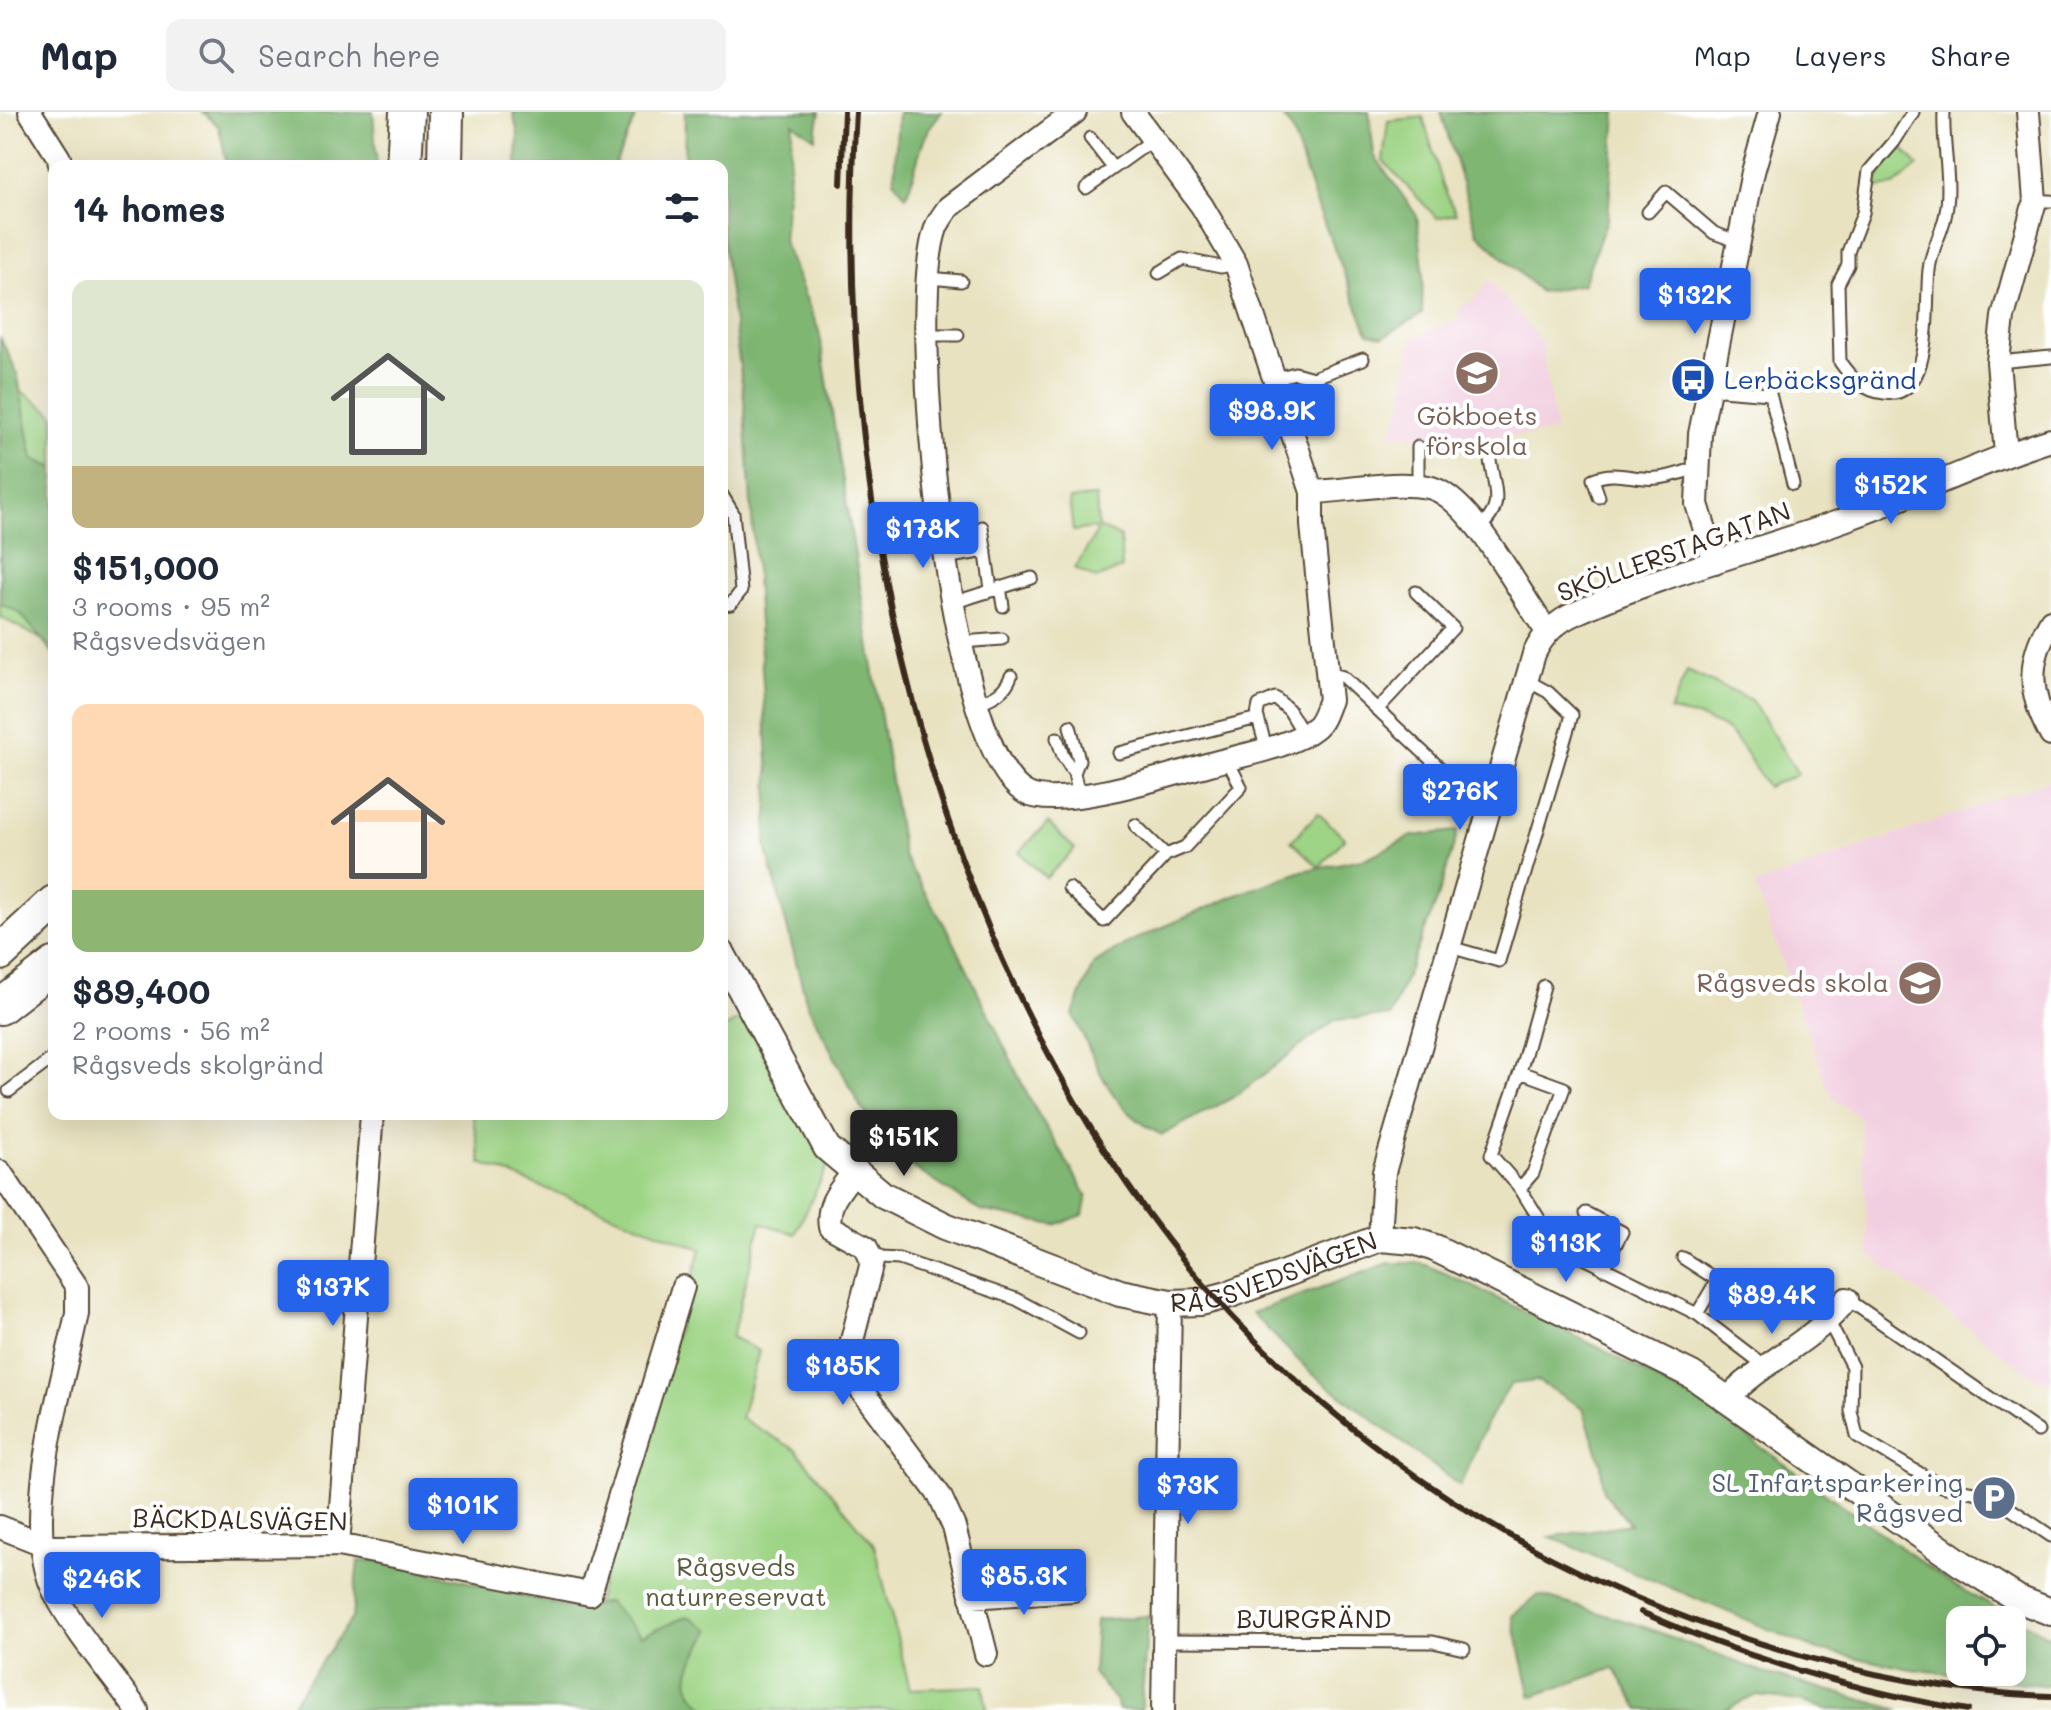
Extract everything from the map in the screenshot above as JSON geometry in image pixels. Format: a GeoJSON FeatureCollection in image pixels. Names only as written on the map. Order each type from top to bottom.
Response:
{"type":"FeatureCollection","features":[{"type":"Feature","properties":{"kind":"main road"},"geometry":{"type":"LineString","coordinates":[[404,160],[407,112]]}},
{"type":"Feature","properties":{"kind":"main road"},"geometry":{"type":"LineString","coordinates":[[445,160],[446,112]]}},
{"type":"Feature","properties":{"kind":"main road"},"geometry":{"type":"LineString","coordinates":[[0,953],[48,909]]}},
{"type":"Feature","properties":{"kind":"street"},"geometry":{"type":"LineString","coordinates":[[30,112],[62,160]]}},
{"type":"Feature","properties":{"kind":"street"},"geometry":{"type":"LineString","coordinates":[[1075,112],[949,207],[936,228],[930,278],[928,406],[936,509],[952,603],[992,751],[1004,774],[1015,785],[1040,799],[1079,796],[1227,759],[1304,735],[1319,725],[1330,700],[1312,525],[1312,492],[1236,264],[1217,227],[1133,112]]}},
{"type":"Feature","properties":{"kind":"street"},"geometry":{"type":"LineString","coordinates":[[1715,562],[1697,504],[1696,468],[1739,242],[1770,112]]}},
{"type":"Feature","properties":{"kind":"street"},"geometry":{"type":"LineString","coordinates":[[2006,454],[1998,362],[2003,317],[2043,201],[2028,112]]}},
{"type":"Feature","properties":{"kind":"street","name":"SKÖLLERSTAGATAN"},"geometry":{"type":"LineString","coordinates":[[1380,1238],[1384,1172],[1534,654],[1547,631],[1575,613],[1715,562],[1843,521],[2006,454],[2051,440]]}},
{"type":"Feature","properties":{"kind":"street"},"geometry":{"type":"LineString","coordinates":[[1312,492],[1418,486],[1430,487],[1450,497],[1477,530],[1547,631]]}},
{"type":"Feature","properties":{"kind":"street"},"geometry":{"type":"LineString","coordinates":[[2051,621],[2033,669],[2036,707],[2051,735]]}},
{"type":"Feature","properties":{"kind":"street","name":"RÅGSVEDSVÄGEN"},"geometry":{"type":"LineString","coordinates":[[728,965],[827,1148],[853,1173],[883,1195],[945,1226],[1120,1293],[1170,1303],[1201,1302],[1231,1294],[1380,1238],[1414,1241],[1435,1248],[1654,1354],[1727,1399],[1962,1564],[2018,1599],[2051,1612]]}},
{"type":"Feature","properties":{"kind":"street"},"geometry":{"type":"LineString","coordinates":[[338,1545],[372,1120]]}},
{"type":"Feature","properties":{"kind":"street"},"geometry":{"type":"LineString","coordinates":[[0,1172],[77,1287],[77,1313],[39,1505],[41,1542],[55,1594],[137,1710]]}},
{"type":"Feature","properties":{"kind":"street"},"geometry":{"type":"LineString","coordinates":[[853,1173],[832,1202],[830,1227],[866,1247],[872,1262],[845,1368],[940,1496],[954,1527],[986,1654]]}},
{"type":"Feature","properties":{"kind":"street","name":"BÄCKDALSVÄGEN"},"geometry":{"type":"LineString","coordinates":[[0,1527],[50,1547],[338,1545],[590,1594],[683,1287]]}},
{"type":"Feature","properties":{"kind":"street"},"geometry":{"type":"LineString","coordinates":[[1727,1399],[1829,1322],[1847,1299]]}},
{"type":"Feature","properties":{"kind":"street"},"geometry":{"type":"LineString","coordinates":[[1163,1710],[1170,1303]]}},
{"type":"Feature","properties":{"kind":"street"},"geometry":{"type":"LineString","coordinates":[[971,1597],[1073,1590]]}},
{"type":"Feature","properties":{"kind":"lane"},"geometry":{"type":"LineString","coordinates":[[1913,112],[1869,171],[1863,213],[1838,292],[1840,362],[1850,376],[1872,390],[1903,393],[1913,385],[1923,353],[1931,254],[1945,216],[1944,112]]}},
{"type":"Feature","properties":{"kind":"lane"},"geometry":{"type":"LineString","coordinates":[[1090,138],[1113,168]]}},
{"type":"Feature","properties":{"kind":"lane"},"geometry":{"type":"LineString","coordinates":[[1086,188],[1154,139]]}},
{"type":"Feature","properties":{"kind":"lane"},"geometry":{"type":"LineString","coordinates":[[1648,212],[1666,192],[1714,233],[1739,242]]}},
{"type":"Feature","properties":{"kind":"lane"},"geometry":{"type":"LineString","coordinates":[[1159,273],[1182,259],[1221,267],[1236,264]]}},
{"type":"Feature","properties":{"kind":"lane"},"geometry":{"type":"LineString","coordinates":[[930,278],[961,281]]}},
{"type":"Feature","properties":{"kind":"lane"},"geometry":{"type":"LineString","coordinates":[[928,335],[958,335]]}},
{"type":"Feature","properties":{"kind":"lane"},"geometry":{"type":"LineString","coordinates":[[1998,362],[2051,357]]}},
{"type":"Feature","properties":{"kind":"lane"},"geometry":{"type":"LineString","coordinates":[[1273,379],[1295,373],[1313,378],[1363,359]]}},
{"type":"Feature","properties":{"kind":"lane"},"geometry":{"type":"LineString","coordinates":[[1709,389],[1770,394],[1793,484]]}},
{"type":"Feature","properties":{"kind":"lane"},"geometry":{"type":"LineString","coordinates":[[1418,447],[1418,486]]}},
{"type":"Feature","properties":{"kind":"lane"},"geometry":{"type":"LineString","coordinates":[[1477,530],[1497,507],[1490,460]]}},
{"type":"Feature","properties":{"kind":"lane"},"geometry":{"type":"LineString","coordinates":[[1599,497],[1593,479],[1604,474],[1614,472],[1656,479],[1696,468]]}},
{"type":"Feature","properties":{"kind":"lane"},"geometry":{"type":"LineString","coordinates":[[728,505],[733,513],[741,591],[728,604]]}},
{"type":"Feature","properties":{"kind":"lane"},"geometry":{"type":"LineString","coordinates":[[982,527],[1003,606]]}},
{"type":"Feature","properties":{"kind":"lane"},"geometry":{"type":"LineString","coordinates":[[944,558],[986,551]]}},
{"type":"Feature","properties":{"kind":"lane"},"geometry":{"type":"LineString","coordinates":[[952,603],[973,599],[996,588],[1032,578]]}},
{"type":"Feature","properties":{"kind":"lane"},"geometry":{"type":"LineString","coordinates":[[1377,710],[1453,628],[1416,592]]}},
{"type":"Feature","properties":{"kind":"lane"},"geometry":{"type":"LineString","coordinates":[[962,642],[1002,639]]}},
{"type":"Feature","properties":{"kind":"lane"},"geometry":{"type":"LineString","coordinates":[[1329,673],[1343,677],[1443,771]]}},
{"type":"Feature","properties":{"kind":"lane"},"geometry":{"type":"LineString","coordinates":[[979,703],[996,697],[1008,685],[1011,676]]}},
{"type":"Feature","properties":{"kind":"lane"},"geometry":{"type":"LineString","coordinates":[[1450,947],[1499,961],[1572,715],[1548,692],[1528,681]]}},
{"type":"Feature","properties":{"kind":"lane"},"geometry":{"type":"LineString","coordinates":[[1266,747],[1258,718],[1259,705],[1275,698],[1289,710],[1304,735]]}},
{"type":"Feature","properties":{"kind":"lane"},"geometry":{"type":"LineString","coordinates":[[1119,753],[1258,718]]}},
{"type":"Feature","properties":{"kind":"lane"},"geometry":{"type":"LineString","coordinates":[[1070,726],[1079,760],[1074,773]]}},
{"type":"Feature","properties":{"kind":"lane"},"geometry":{"type":"LineString","coordinates":[[1057,738],[1063,756],[1074,773],[1079,796]]}},
{"type":"Feature","properties":{"kind":"lane"},"geometry":{"type":"LineString","coordinates":[[1069,888],[1104,921],[1166,855],[1185,847],[1241,787],[1227,759]]}},
{"type":"Feature","properties":{"kind":"lane"},"geometry":{"type":"LineString","coordinates":[[1135,825],[1166,855]]}},
{"type":"Feature","properties":{"kind":"lane"},"geometry":{"type":"LineString","coordinates":[[1544,986],[1520,1072],[1491,1155],[1520,1188],[1554,1243],[1697,1314],[1766,1367]]}},
{"type":"Feature","properties":{"kind":"lane"},"geometry":{"type":"LineString","coordinates":[[9,1091],[48,1062]]}},
{"type":"Feature","properties":{"kind":"lane"},"geometry":{"type":"LineString","coordinates":[[1520,1072],[1564,1088],[1533,1173],[1520,1188]]}},
{"type":"Feature","properties":{"kind":"lane"},"geometry":{"type":"LineString","coordinates":[[1586,1213],[1622,1232],[1603,1269]]}},
{"type":"Feature","properties":{"kind":"lane"},"geometry":{"type":"LineString","coordinates":[[866,1247],[881,1258],[899,1259],[1016,1299],[1044,1311],[1079,1333]]}},
{"type":"Feature","properties":{"kind":"lane"},"geometry":{"type":"LineString","coordinates":[[1683,1258],[1717,1280],[1697,1314]]}},
{"type":"Feature","properties":{"kind":"lane"},"geometry":{"type":"LineString","coordinates":[[1847,1299],[2038,1431]]}},
{"type":"Feature","properties":{"kind":"lane"},"geometry":{"type":"LineString","coordinates":[[1829,1322],[1852,1367],[1851,1411],[1857,1436],[1941,1486],[1990,1495],[2051,1536]]}},
{"type":"Feature","properties":{"kind":"lane","name":"BJURGRÄND"},"geometry":{"type":"LineString","coordinates":[[1163,1641],[1433,1642],[1464,1649]]}},
{"type":"Feature","properties":{"kind":"shaded area","name":"Gökboets förskola"},"geometry":{"type":"Polygon","coordinates":[[[1489,279],[1541,341],[1556,432],[1460,441],[1447,452],[1427,436],[1390,435],[1403,405],[1411,341],[1428,330],[1459,320],[1459,308],[1472,302],[1489,279]]]}},
{"type":"Feature","properties":{"kind":"shaded area","name":"Rågsveds skola"},"geometry":{"type":"Polygon","coordinates":[[[2050,780],[2051,1381],[2037,1379],[1869,1255],[1860,1118],[1834,1099],[1825,1081],[1755,885],[2050,780]]]}},
{"type":"Feature","properties":{"kind":"green space"},"geometry":{"type":"Polygon","coordinates":[[[203,112],[373,112],[377,160],[226,160],[219,127],[203,112]]]}},
{"type":"Feature","properties":{"kind":"green space"},"geometry":{"type":"Polygon","coordinates":[[[513,112],[638,112],[617,160],[517,160],[518,135],[513,112]]]}},
{"type":"Feature","properties":{"kind":"green space"},"geometry":{"type":"Polygon","coordinates":[[[685,112],[820,112],[815,138],[793,123],[783,241],[819,331],[903,855],[952,938],[1030,1100],[1087,1196],[1083,1215],[1055,1225],[981,1211],[906,1163],[861,1108],[807,1004],[766,847],[769,774],[744,398],[728,278],[728,160],[684,160],[685,112]]]}},
{"type":"Feature","properties":{"kind":"green space"},"geometry":{"type":"Polygon","coordinates":[[[898,112],[942,112],[923,141],[906,196],[894,181],[898,112]]]}},
{"type":"Feature","properties":{"kind":"green space"},"geometry":{"type":"Polygon","coordinates":[[[1280,112],[1369,112],[1374,155],[1417,216],[1423,268],[1422,314],[1383,337],[1368,333],[1315,200],[1292,130],[1280,112]]]}},
{"type":"Feature","properties":{"kind":"green space"},"geometry":{"type":"Polygon","coordinates":[[[1441,112],[1616,112],[1608,217],[1583,284],[1540,292],[1477,233],[1441,112]]]}},
{"type":"Feature","properties":{"kind":"green space"},"geometry":{"type":"Polygon","coordinates":[[[1423,117],[1443,186],[1456,214],[1437,218],[1383,161],[1388,121],[1423,117]]]}},
{"type":"Feature","properties":{"kind":"green space"},"geometry":{"type":"Polygon","coordinates":[[[1902,148],[1918,166],[1894,186],[1874,188],[1884,165],[1902,148]]]}},
{"type":"Feature","properties":{"kind":"green space"},"geometry":{"type":"Polygon","coordinates":[[[0,337],[17,372],[33,459],[48,465],[48,647],[20,613],[0,603],[0,337]]]}},
{"type":"Feature","properties":{"kind":"green space"},"geometry":{"type":"Polygon","coordinates":[[[0,376],[48,410],[48,643],[0,617],[0,376]]]}},
{"type":"Feature","properties":{"kind":"green space"},"geometry":{"type":"Polygon","coordinates":[[[1096,497],[1098,528],[1120,536],[1122,568],[1096,579],[1075,568],[1097,532],[1092,528],[1073,531],[1069,499],[1096,497]]]}},
{"type":"Feature","properties":{"kind":"green space"},"geometry":{"type":"Polygon","coordinates":[[[1687,671],[1751,700],[1798,774],[1767,787],[1730,734],[1708,721],[1670,711],[1687,671]]]}},
{"type":"Feature","properties":{"kind":"green space"},"geometry":{"type":"Polygon","coordinates":[[[1318,813],[1345,838],[1319,867],[1291,841],[1318,813]]]}},
{"type":"Feature","properties":{"kind":"green space"},"geometry":{"type":"Polygon","coordinates":[[[1048,823],[1075,849],[1046,878],[1019,852],[1048,823]]]}},
{"type":"Feature","properties":{"kind":"green space"},"geometry":{"type":"Polygon","coordinates":[[[1458,831],[1438,898],[1390,1016],[1335,1020],[1234,1097],[1162,1135],[1129,1112],[1117,1099],[1098,1068],[1073,1014],[1093,965],[1127,943],[1234,896],[1302,871],[1367,858],[1412,836],[1458,831]]]}},
{"type":"Feature","properties":{"kind":"green space","name":"Rågsveds naturreservat"},"geometry":{"type":"Polygon","coordinates":[[[742,1018],[830,1161],[795,1234],[761,1223],[732,1337],[759,1351],[741,1418],[796,1450],[874,1545],[910,1689],[983,1686],[987,1710],[591,1710],[577,1668],[701,1249],[481,1163],[473,1120],[728,1120],[728,1026],[742,1018]]]}},
{"type":"Feature","properties":{"kind":"green space"},"geometry":{"type":"Polygon","coordinates":[[[1389,1263],[1421,1263],[1598,1347],[1701,1404],[1953,1585],[1993,1606],[1946,1606],[1946,1673],[1818,1650],[1550,1537],[1630,1524],[1603,1491],[1601,1464],[1583,1408],[1537,1381],[1511,1384],[1487,1422],[1460,1486],[1310,1372],[1252,1313],[1389,1263]]]}},
{"type":"Feature","properties":{"kind":"green space"},"geometry":{"type":"Polygon","coordinates":[[[381,1560],[575,1609],[608,1602],[641,1636],[688,1616],[710,1630],[693,1662],[688,1681],[697,1700],[709,1710],[288,1710],[352,1618],[358,1561],[381,1560]]]}},
{"type":"Feature","properties":{"kind":"green space"},"geometry":{"type":"Polygon","coordinates":[[[1539,1595],[1642,1626],[1768,1674],[1900,1710],[1829,1710],[1803,1702],[1757,1695],[1724,1710],[1640,1710],[1614,1668],[1531,1697],[1512,1616],[1539,1595]]]}},
{"type":"Feature","properties":{"kind":"green space"},"geometry":{"type":"Polygon","coordinates":[[[1148,1616],[1141,1710],[1119,1710],[1116,1701],[1093,1673],[1096,1620],[1148,1616]]]}},
{"type":"Feature","properties":{"kind":"green space"},"geometry":{"type":"Polygon","coordinates":[[[2026,1624],[2051,1637],[2051,1686],[2026,1683],[2026,1624]]]}},
{"type":"Feature","properties":{"kind":"railway"},"geometry":{"type":"LineString","coordinates":[[841,184],[844,112]]}},
{"type":"Feature","properties":{"kind":"railway"},"geometry":{"type":"LineString","coordinates":[[856,112],[852,258],[861,406],[881,556],[913,704],[958,848],[1015,987],[1085,1118],[1167,1239],[1216,1299],[1270,1355],[1328,1408],[1389,1457],[1454,1502],[1521,1542],[1661,1608],[1755,1642],[1901,1679],[2001,1693],[2051,1696]]}},
{"type":"Feature","properties":{"kind":"railway"},"geometry":{"type":"LineString","coordinates":[[1641,1612],[1720,1644],[1802,1671],[1884,1693],[1968,1710]]}},
{"type":"Feature","properties":{"kind":"place","name":"Gökboets förskola"},"geometry":{"type":"Point","coordinates":[1477,373]}},
{"type":"Feature","properties":{"kind":"place","name":"Lerbäcksgränd"},"geometry":{"type":"Point","coordinates":[1693,380]}},
{"type":"Feature","properties":{"kind":"place","name":"Rågsveds skola"},"geometry":{"type":"Point","coordinates":[1920,983]}},
{"type":"Feature","properties":{"kind":"place","name":"SL Infartsparkering Rågsved"},"geometry":{"type":"Point","coordinates":[1994,1498]}}]}
